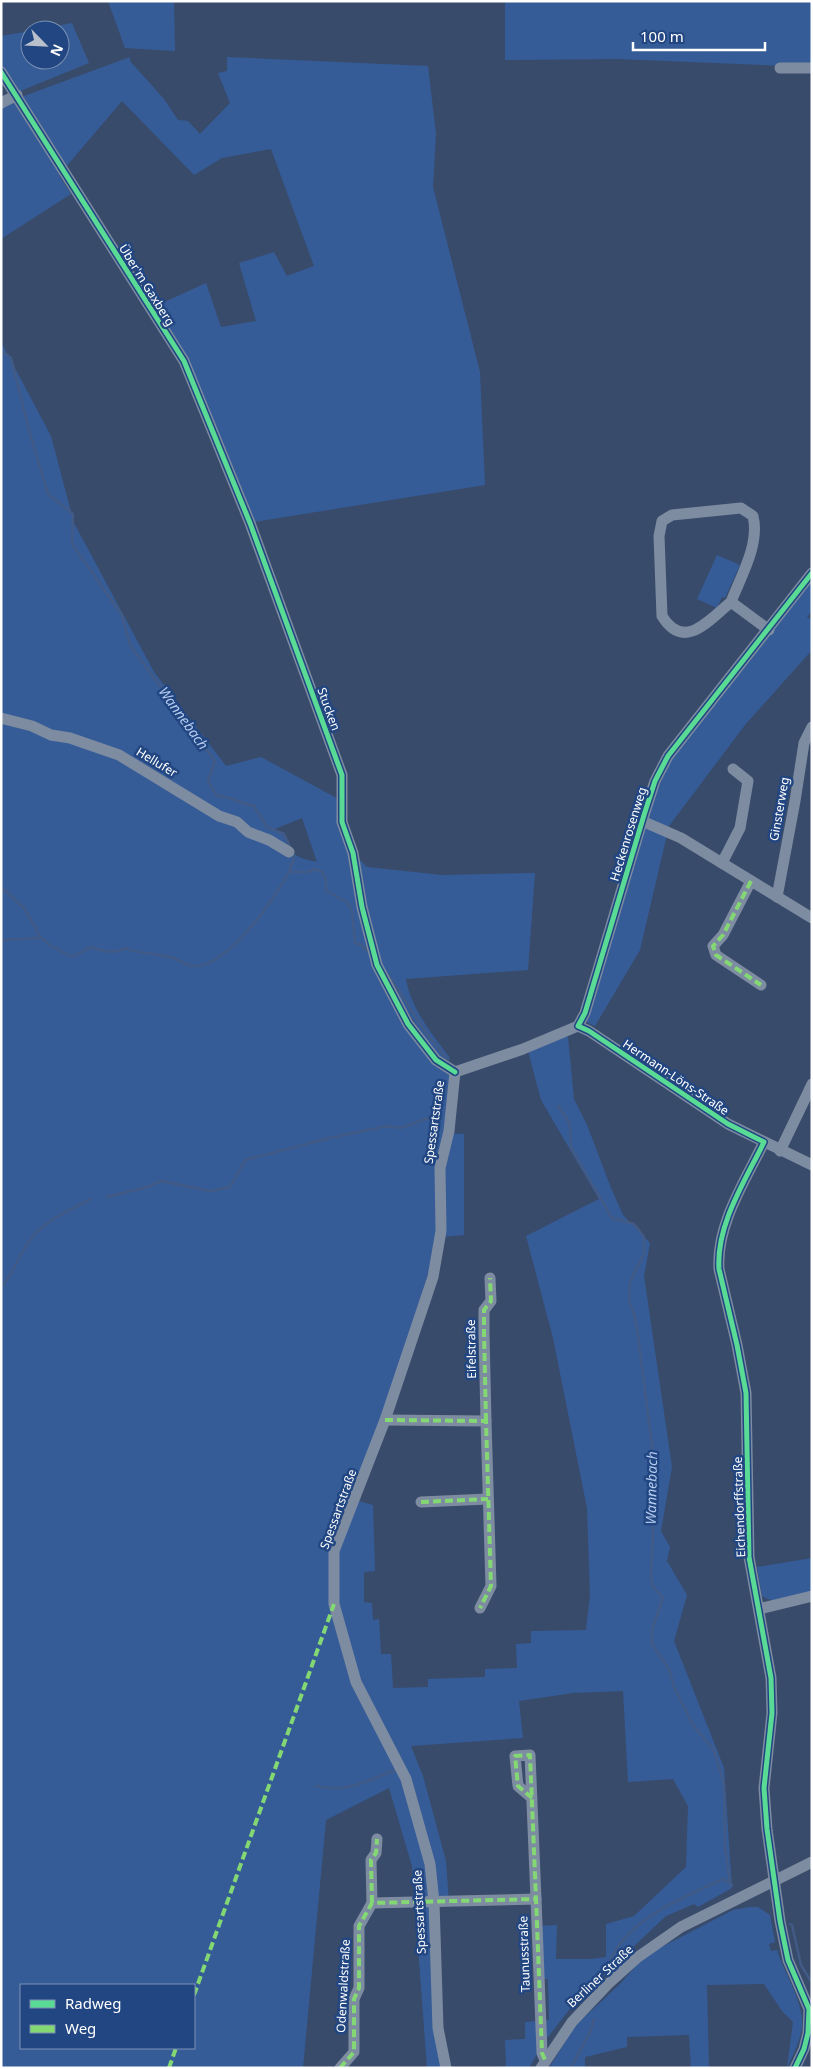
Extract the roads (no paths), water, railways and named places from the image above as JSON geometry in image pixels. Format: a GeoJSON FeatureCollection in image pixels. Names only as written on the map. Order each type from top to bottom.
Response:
{"type":"FeatureCollection","features":[{"type":"Feature","properties":{"kind":"street"},"geometry":{"type":"LineString","coordinates":[[780,68],[812,68]]}},
{"type":"Feature","properties":{"kind":"street","name":"Über'm Gaxberg"},"geometry":{"type":"LineString","coordinates":[[1,72],[184,361],[250,523]]}},
{"type":"Feature","properties":{"kind":"street"},"geometry":{"type":"LineString","coordinates":[[1,103],[17,96]]}},
{"type":"Feature","properties":{"kind":"street"},"geometry":{"type":"LineString","coordinates":[[741,508],[753,516],[756,526],[753,546],[731,602],[693,632],[680,633],[669,628],[662,616],[659,536],[662,521],[672,515],[741,508]]}},
{"type":"Feature","properties":{"kind":"street","name":"Stucken"},"geometry":{"type":"LineString","coordinates":[[250,523],[342,775],[342,822],[353,853],[362,907],[378,965],[408,1024],[436,1060],[455,1072]]}},
{"type":"Feature","properties":{"kind":"street","name":"Heckenrosenweg"},"geometry":{"type":"LineString","coordinates":[[578,1026],[585,1013],[655,781],[668,756],[812,573]]}},
{"type":"Feature","properties":{"kind":"street"},"geometry":{"type":"LineString","coordinates":[[731,602],[769,630]]}},
{"type":"Feature","properties":{"kind":"street","name":"Hellufer"},"geometry":{"type":"LineString","coordinates":[[1,718],[32,726],[52,735],[70,738],[119,755],[219,816],[236,822],[248,832],[269,840],[288,852]]}},
{"type":"Feature","properties":{"kind":"street","name":"Ginsterweg"},"geometry":{"type":"LineString","coordinates":[[777,897],[804,743],[812,727]]}},
{"type":"Feature","properties":{"kind":"street"},"geometry":{"type":"LineString","coordinates":[[722,863],[740,828],[748,781],[733,769]]}},
{"type":"Feature","properties":{"kind":"street"},"geometry":{"type":"LineString","coordinates":[[642,821],[681,838],[812,918]]}},
{"type":"Feature","properties":{"kind":"street"},"geometry":{"type":"LineString","coordinates":[[751,881],[723,935],[714,946],[716,955],[761,984]]}},
{"type":"Feature","properties":{"kind":"street"},"geometry":{"type":"LineString","coordinates":[[455,1072],[523,1049],[578,1026]]}},
{"type":"Feature","properties":{"kind":"street","name":"Hermann-Löns-Straße"},"geometry":{"type":"LineString","coordinates":[[578,1026],[589,1031],[728,1124],[812,1166]]}},
{"type":"Feature","properties":{"kind":"street","name":"Spessartstraße"},"geometry":{"type":"LineString","coordinates":[[446,2068],[438,2028],[434,1902],[430,1864],[406,1779],[356,1682],[334,1604],[334,1551],[385,1420],[433,1277],[441,1231],[440,1168],[449,1130],[455,1072]]}},
{"type":"Feature","properties":{"kind":"street"},"geometry":{"type":"LineString","coordinates":[[780,1151],[812,1084]]}},
{"type":"Feature","properties":{"kind":"street","name":"Eichendorffstraße"},"geometry":{"type":"LineString","coordinates":[[764,1142],[727,1220],[718,1256],[719,1268],[738,1345],[746,1393],[749,1557],[769,1664],[772,1697],[764,1795],[774,1880],[788,1960],[810,2008]]}},
{"type":"Feature","properties":{"kind":"street","name":"Eifelstraße"},"geometry":{"type":"LineString","coordinates":[[480,1608],[491,1586],[484,1332],[484,1310],[491,1301],[490,1278]]}},
{"type":"Feature","properties":{"kind":"street"},"geometry":{"type":"LineString","coordinates":[[385,1420],[486,1421]]}},
{"type":"Feature","properties":{"kind":"street"},"geometry":{"type":"LineString","coordinates":[[421,1502],[488,1499]]}},
{"type":"Feature","properties":{"kind":"street"},"geometry":{"type":"LineString","coordinates":[[759,1609],[812,1596]]}},
{"type":"Feature","properties":{"kind":"street","name":"Taunusstraße"},"geometry":{"type":"LineString","coordinates":[[532,1798],[543,2064]]}},
{"type":"Feature","properties":{"kind":"street"},"geometry":{"type":"LineString","coordinates":[[377,1840],[376,1853],[371,1860],[372,1903],[434,1902]]}},
{"type":"Feature","properties":{"kind":"street","name":"Berliner Straße"},"geometry":{"type":"LineString","coordinates":[[543,2064],[587,2004],[638,1957],[681,1927],[812,1862]]}},
{"type":"Feature","properties":{"kind":"street","name":"Taunusstraße"},"geometry":{"type":"LineString","coordinates":[[434,1902],[536,1899]]}},
{"type":"Feature","properties":{"kind":"street","name":"Odenwaldstraße"},"geometry":{"type":"LineString","coordinates":[[340,2068],[354,2052],[354,1999],[359,1988],[359,1926],[372,1903]]}},
{"type":"Feature","properties":{"kind":"street"},"geometry":{"type":"LineString","coordinates":[[795,2068],[804,2049],[808,2033],[810,2008]]}},
{"type":"Feature","properties":{"kind":"waterway","name":"Wannebach"},"geometry":{"type":"LineString","coordinates":[[1,350],[11,358],[29,430],[48,494],[73,514],[72,544],[122,615],[130,645],[215,761],[208,781],[216,795],[254,806],[267,827],[284,834],[290,847]]}},
{"type":"Feature","properties":{"kind":"waterway","name":"Wannebach"},"geometry":{"type":"LineString","coordinates":[[293,854],[294,858],[289,872],[308,872],[315,869],[322,872],[326,880],[326,891],[347,902],[352,911],[355,943],[361,945],[369,952]]}},
{"type":"Feature","properties":{"kind":"waterway"},"geometry":{"type":"LineString","coordinates":[[1,887],[24,908],[41,938],[51,946],[72,957],[91,947],[109,952],[126,948],[138,952],[172,957],[192,966],[205,964],[220,957],[234,945],[261,914],[289,872]]}},
{"type":"Feature","properties":{"kind":"waterway"},"geometry":{"type":"LineString","coordinates":[[1,940],[41,938]]}},
{"type":"Feature","properties":{"kind":"waterway","name":"Wannebach"},"geometry":{"type":"LineString","coordinates":[[387,973],[427,1034],[448,1060]]}},
{"type":"Feature","properties":{"kind":"waterway","name":"Wannebach"},"geometry":{"type":"LineString","coordinates":[[558,1106],[568,1120],[571,1148],[612,1218],[634,1224],[644,1237],[644,1253],[630,1282],[629,1301],[637,1328],[654,1461],[651,1478],[653,1533],[651,1577],[653,1587],[663,1598],[652,1629],[652,1644],[669,1669],[674,1687],[693,1725],[714,1750],[724,1784],[725,1847],[730,1883],[732,1885]]}},
{"type":"Feature","properties":{"kind":"waterway"},"geometry":{"type":"LineString","coordinates":[[107,1197],[147,1187],[161,1181],[210,1191],[230,1187],[245,1160],[330,1138],[387,1126],[400,1128],[434,1116]]}},
{"type":"Feature","properties":{"kind":"waterway"},"geometry":{"type":"LineString","coordinates":[[1,1287],[36,1233],[58,1216],[91,1199]]}},
{"type":"Feature","properties":{"kind":"waterway"},"geometry":{"type":"LineString","coordinates":[[316,1786],[328,1788],[349,1787],[398,1769]]}},
{"type":"Feature","properties":{"kind":"waterway"},"geometry":{"type":"LineString","coordinates":[[605,1975],[613,1956],[623,1940],[648,1918],[662,1908],[723,1879],[730,1883]]}},
{"type":"Feature","properties":{"kind":"waterway","name":"Wannebach"},"geometry":{"type":"LineString","coordinates":[[790,1924],[792,1925],[801,1965],[812,1983]]}},
{"type":"Feature","properties":{"kind":"waterway"},"geometry":{"type":"LineString","coordinates":[[571,2068],[591,2030],[594,2019]]}}]}
